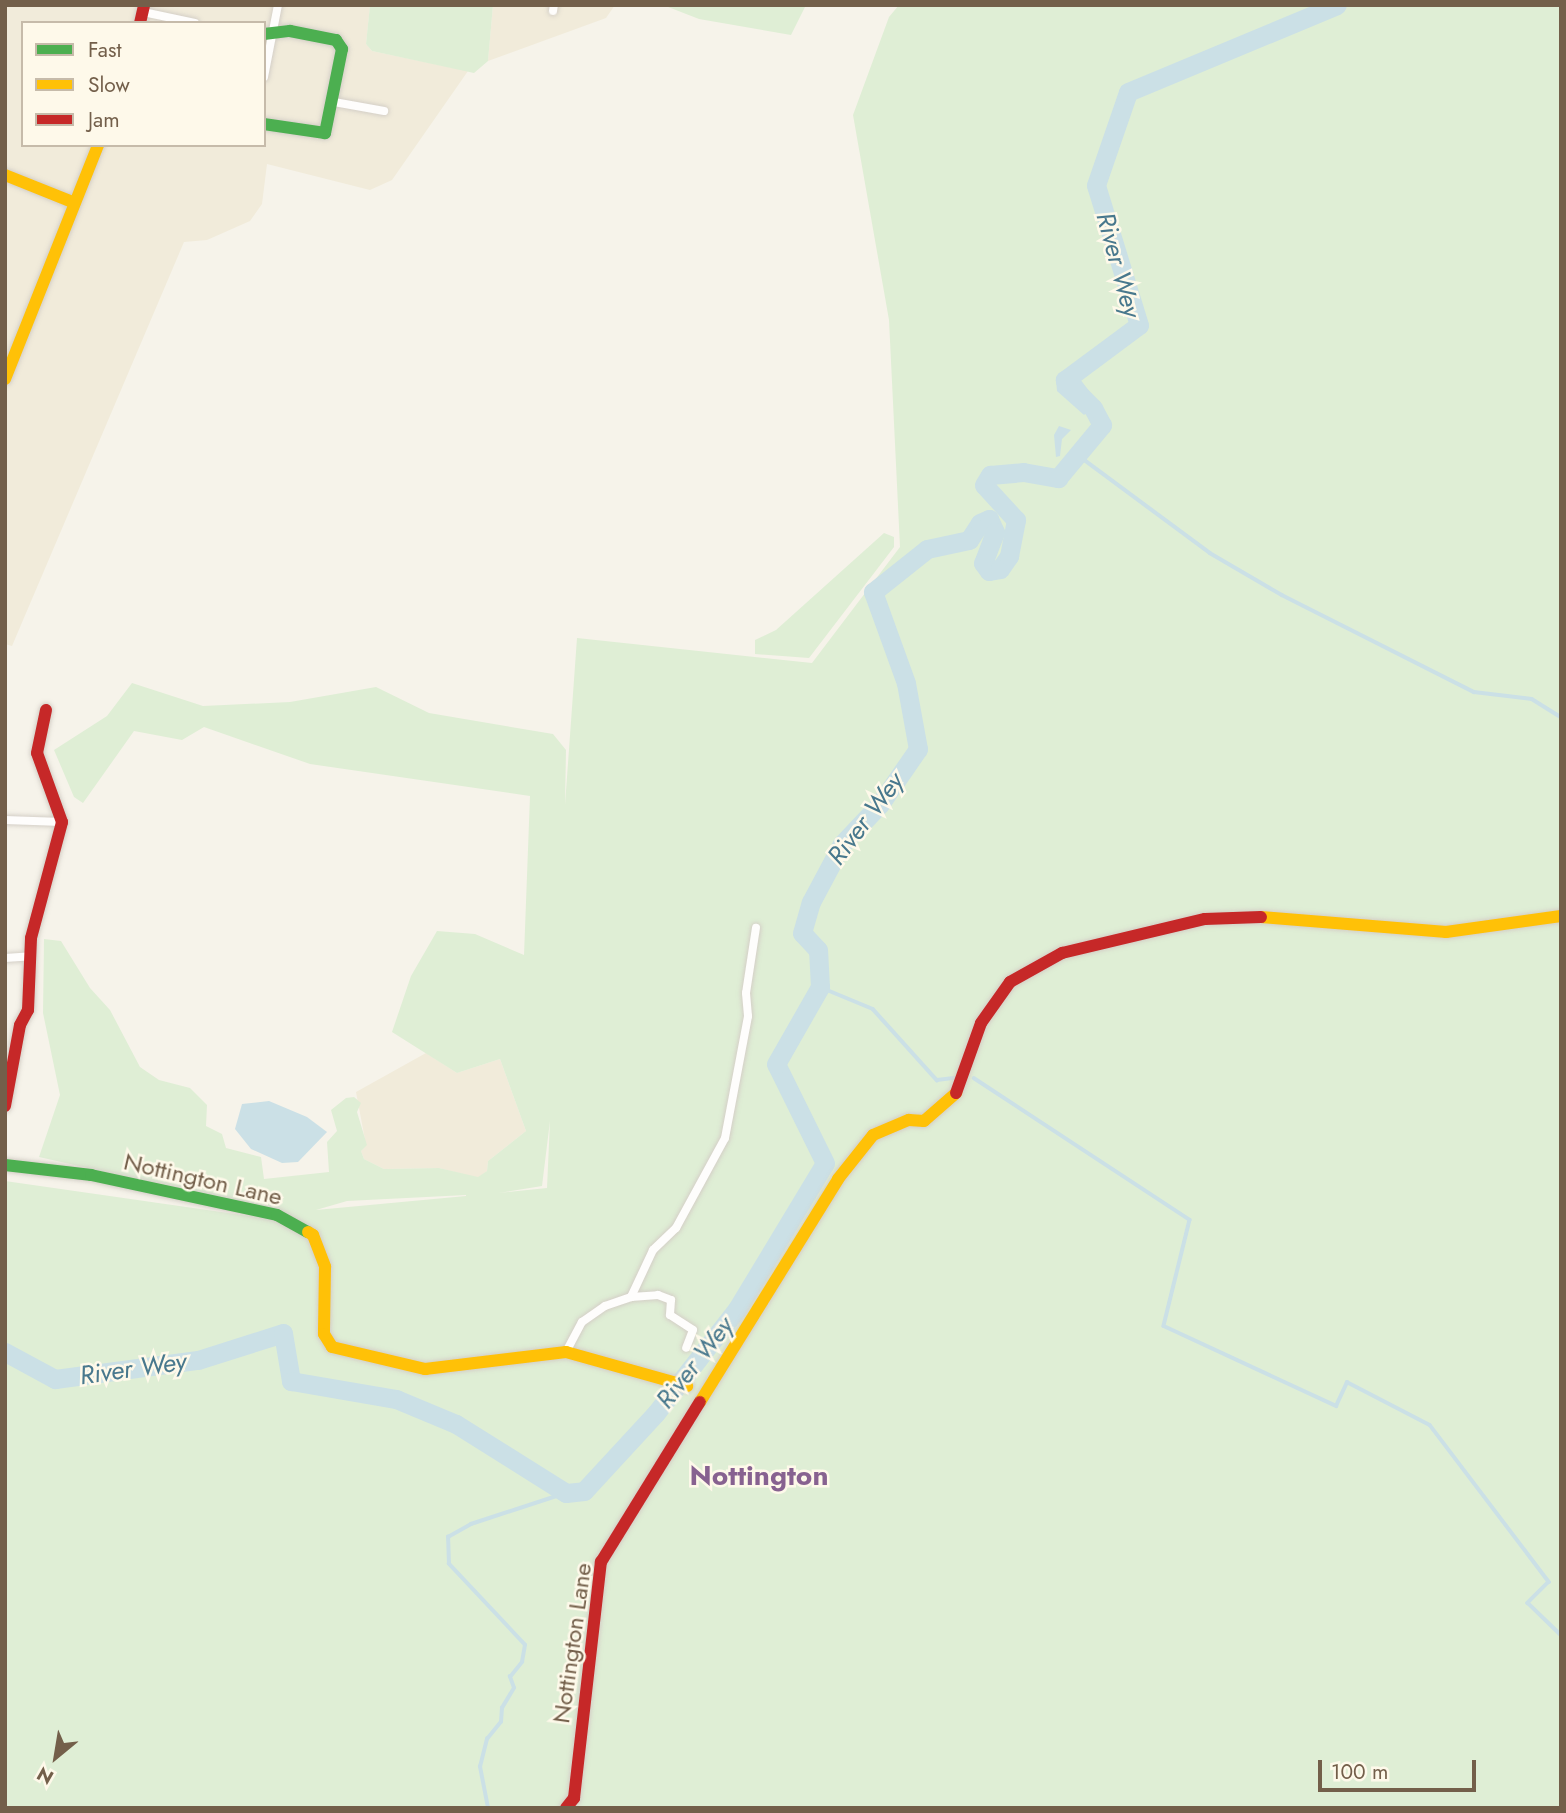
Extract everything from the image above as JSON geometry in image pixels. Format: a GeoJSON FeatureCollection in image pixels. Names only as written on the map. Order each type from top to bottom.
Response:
{"type":"FeatureCollection","features":[{"type":"Feature","properties":{"kind":"street"},"geometry":{"type":"LineString","coordinates":[[266,59],[269,33],[278,5]]}},
{"type":"Feature","properties":{"kind":"street"},"geometry":{"type":"LineString","coordinates":[[142,13],[184,21]]}},
{"type":"Feature","properties":{"kind":"street"},"geometry":{"type":"LineString","coordinates":[[266,124],[319,135],[327,129],[334,102],[342,43],[290,31],[269,33]]}},
{"type":"Feature","properties":{"kind":"street"},"geometry":{"type":"LineString","coordinates":[[334,102],[384,110]]}},
{"type":"Feature","properties":{"kind":"street"},"geometry":{"type":"LineString","coordinates":[[5,379],[97,147]]}},
{"type":"Feature","properties":{"kind":"street"},"geometry":{"type":"LineString","coordinates":[[5,175],[75,204]]}},
{"type":"Feature","properties":{"kind":"street"},"geometry":{"type":"LineString","coordinates":[[5,1106],[20,1025],[28,1010],[31,956],[62,822],[37,753],[46,710]]}},
{"type":"Feature","properties":{"kind":"street"},"geometry":{"type":"LineString","coordinates":[[5,820],[62,822]]}},
{"type":"Feature","properties":{"kind":"street","name":"Nottington Lane"},"geometry":{"type":"LineString","coordinates":[[566,1808],[575,1798],[601,1562],[838,1179],[873,1135],[908,1120],[924,1121],[956,1094],[989,1009],[1010,982],[1042,961],[1216,918],[1250,916],[1446,932],[1561,916]]}},
{"type":"Feature","properties":{"kind":"street"},"geometry":{"type":"LineString","coordinates":[[631,1297],[653,1250],[676,1228],[725,1138],[748,1016],[746,993],[756,928]]}},
{"type":"Feature","properties":{"kind":"street"},"geometry":{"type":"LineString","coordinates":[[5,958],[31,956]]}},
{"type":"Feature","properties":{"kind":"street","name":"Nottington Lane"},"geometry":{"type":"LineString","coordinates":[[5,1165],[91,1174],[277,1215],[313,1235],[326,1267],[324,1335],[332,1347],[425,1369],[566,1352],[662,1375],[687,1386]]}},
{"type":"Feature","properties":{"kind":"street"},"geometry":{"type":"LineString","coordinates":[[566,1352],[582,1322],[605,1306],[631,1297],[671,1300],[670,1315],[692,1330],[686,1348]]}},
{"type":"Feature","properties":{"kind":"street"},"geometry":{"type":"LineString","coordinates":[[687,1386],[700,1399]]}},
{"type":"Feature","properties":{"kind":"shaded area"},"geometry":{"type":"Polygon","coordinates":[[[5,5],[370,5],[366,44],[372,51],[468,71],[392,180],[370,190],[267,164],[262,204],[250,221],[207,240],[184,242],[12,646],[5,644],[5,5]]]}},
{"type":"Feature","properties":{"kind":"shaded area"},"geometry":{"type":"Polygon","coordinates":[[[493,5],[615,5],[606,18],[488,61],[493,5]]]}},
{"type":"Feature","properties":{"kind":"shaded area"},"geometry":{"type":"Polygon","coordinates":[[[1068,371],[1074,371],[1098,403],[1084,415],[1057,391],[1056,379],[1068,371]]]}},
{"type":"Feature","properties":{"kind":"shaded area"},"geometry":{"type":"Polygon","coordinates":[[[1059,426],[1071,430],[1062,439],[1060,456],[1056,457],[1054,435],[1059,426]]]}},
{"type":"Feature","properties":{"kind":"shaded area"},"geometry":{"type":"Polygon","coordinates":[[[426,1053],[457,1073],[500,1059],[526,1131],[488,1161],[487,1171],[478,1178],[439,1168],[384,1169],[364,1159],[361,1151],[366,1145],[356,1092],[426,1053]]]}},
{"type":"Feature","properties":{"kind":"shaded area"},"geometry":{"type":"Polygon","coordinates":[[[269,1101],[307,1117],[327,1132],[298,1162],[282,1163],[251,1149],[235,1129],[242,1104],[269,1101]]]}},
{"type":"Feature","properties":{"kind":"green space"},"geometry":{"type":"Polygon","coordinates":[[[370,5],[493,5],[488,61],[474,73],[372,51],[366,44],[370,5]]]}},
{"type":"Feature","properties":{"kind":"green space"},"geometry":{"type":"Polygon","coordinates":[[[663,5],[806,5],[791,35],[699,19],[663,5]]]}},
{"type":"Feature","properties":{"kind":"green space"},"geometry":{"type":"Polygon","coordinates":[[[899,5],[1561,5],[1561,1808],[5,1808],[5,1181],[249,1216],[283,1212],[39,1157],[60,1095],[43,1013],[44,939],[61,941],[90,988],[110,1010],[140,1067],[159,1080],[190,1088],[207,1105],[206,1126],[222,1134],[226,1148],[261,1157],[264,1179],[329,1172],[327,1142],[337,1131],[331,1110],[346,1098],[354,1097],[361,1103],[357,1112],[367,1145],[361,1151],[364,1159],[384,1169],[439,1168],[478,1177],[487,1171],[488,1161],[526,1131],[500,1059],[457,1073],[392,1032],[411,976],[437,931],[475,934],[524,955],[530,796],[310,764],[204,727],[182,740],[134,731],[83,803],[74,797],[54,750],[107,716],[132,683],[203,706],[290,702],[376,687],[429,713],[553,734],[566,750],[565,805],[577,638],[812,663],[900,547],[889,320],[853,115],[889,17],[899,5]],[[550,1121],[542,1186],[499,1193],[547,1188],[550,1121]],[[466,1196],[347,1201],[316,1210],[466,1196]]]}},
{"type":"Feature","properties":{"kind":"green space"},"geometry":{"type":"Polygon","coordinates":[[[884,533],[894,537],[894,547],[809,658],[755,654],[755,640],[776,630],[884,533]]]}},
{"type":"Feature","properties":{"kind":"waterway","name":"River Wey"},"geometry":{"type":"LineString","coordinates":[[5,1352],[55,1379],[198,1360],[283,1333],[291,1381],[396,1399],[456,1424],[566,1493],[584,1491],[656,1413],[737,1309],[825,1163],[776,1064],[820,987],[818,950],[802,933],[811,902],[842,844],[880,804],[918,749],[906,683],[873,592],[927,549],[969,540],[980,523],[989,519],[995,532],[983,563],[989,571],[1000,569],[1009,556],[1016,520],[984,485],[990,475],[1023,472],[1058,478],[1102,425],[1093,408],[1065,380],[1139,325],[1096,185],[1128,92],[1337,5]]}},
{"type":"Feature","properties":{"kind":"waterway"},"geometry":{"type":"LineString","coordinates":[[1075,453],[1210,553],[1282,595],[1474,692],[1532,699],[1561,717]]}},
{"type":"Feature","properties":{"kind":"waterway"},"geometry":{"type":"LineString","coordinates":[[820,987],[873,1009],[937,1080],[954,1078]]}},
{"type":"Feature","properties":{"kind":"waterway"},"geometry":{"type":"LineString","coordinates":[[974,1078],[1190,1220],[1164,1326],[1336,1406],[1347,1382],[1430,1425],[1549,1582],[1528,1603],[1561,1635]]}},
{"type":"Feature","properties":{"kind":"waterway"},"geometry":{"type":"LineString","coordinates":[[488,1808],[480,1767],[487,1739],[501,1722],[502,1708],[514,1688],[510,1677],[522,1662],[525,1645],[449,1564],[448,1537],[471,1524],[566,1493]]}},
{"type":"Feature","properties":{"kind":"traffic: fast"},"geometry":{"type":"LineString","coordinates":[[266,34],[290,31],[336,40],[342,49],[325,133],[266,124]]}},
{"type":"Feature","properties":{"kind":"traffic: fast"},"geometry":{"type":"LineString","coordinates":[[5,1165],[91,1175],[277,1215],[308,1232]]}},
{"type":"Feature","properties":{"kind":"traffic: slow"},"geometry":{"type":"LineString","coordinates":[[5,379],[97,147]]}},
{"type":"Feature","properties":{"kind":"traffic: slow"},"geometry":{"type":"LineString","coordinates":[[5,175],[75,203]]}},
{"type":"Feature","properties":{"kind":"traffic: slow"},"geometry":{"type":"LineString","coordinates":[[1261,917],[1446,932],[1561,916]]}},
{"type":"Feature","properties":{"kind":"traffic: slow"},"geometry":{"type":"LineString","coordinates":[[700,1402],[838,1179],[873,1135],[909,1120],[924,1121],[956,1093]]}},
{"type":"Feature","properties":{"kind":"traffic: slow"},"geometry":{"type":"LineString","coordinates":[[308,1232],[313,1235],[325,1267],[324,1334],[332,1347],[425,1369],[566,1352],[687,1386]]}},
{"type":"Feature","properties":{"kind":"traffic: jam"},"geometry":{"type":"LineString","coordinates":[[140,21],[144,5]]}},
{"type":"Feature","properties":{"kind":"traffic: jam"},"geometry":{"type":"LineString","coordinates":[[5,1106],[20,1025],[28,1010],[31,938],[62,822],[37,753],[46,710]]}},
{"type":"Feature","properties":{"kind":"traffic: jam"},"geometry":{"type":"LineString","coordinates":[[956,1093],[981,1023],[1010,982],[1062,953],[1205,919],[1261,917]]}},
{"type":"Feature","properties":{"kind":"traffic: jam"},"geometry":{"type":"LineString","coordinates":[[566,1808],[574,1798],[601,1562],[700,1402]]}},
{"type":"Feature","properties":{"kind":"district","name":"Nottington"},"geometry":{"type":"Point","coordinates":[759,1476]}}]}
